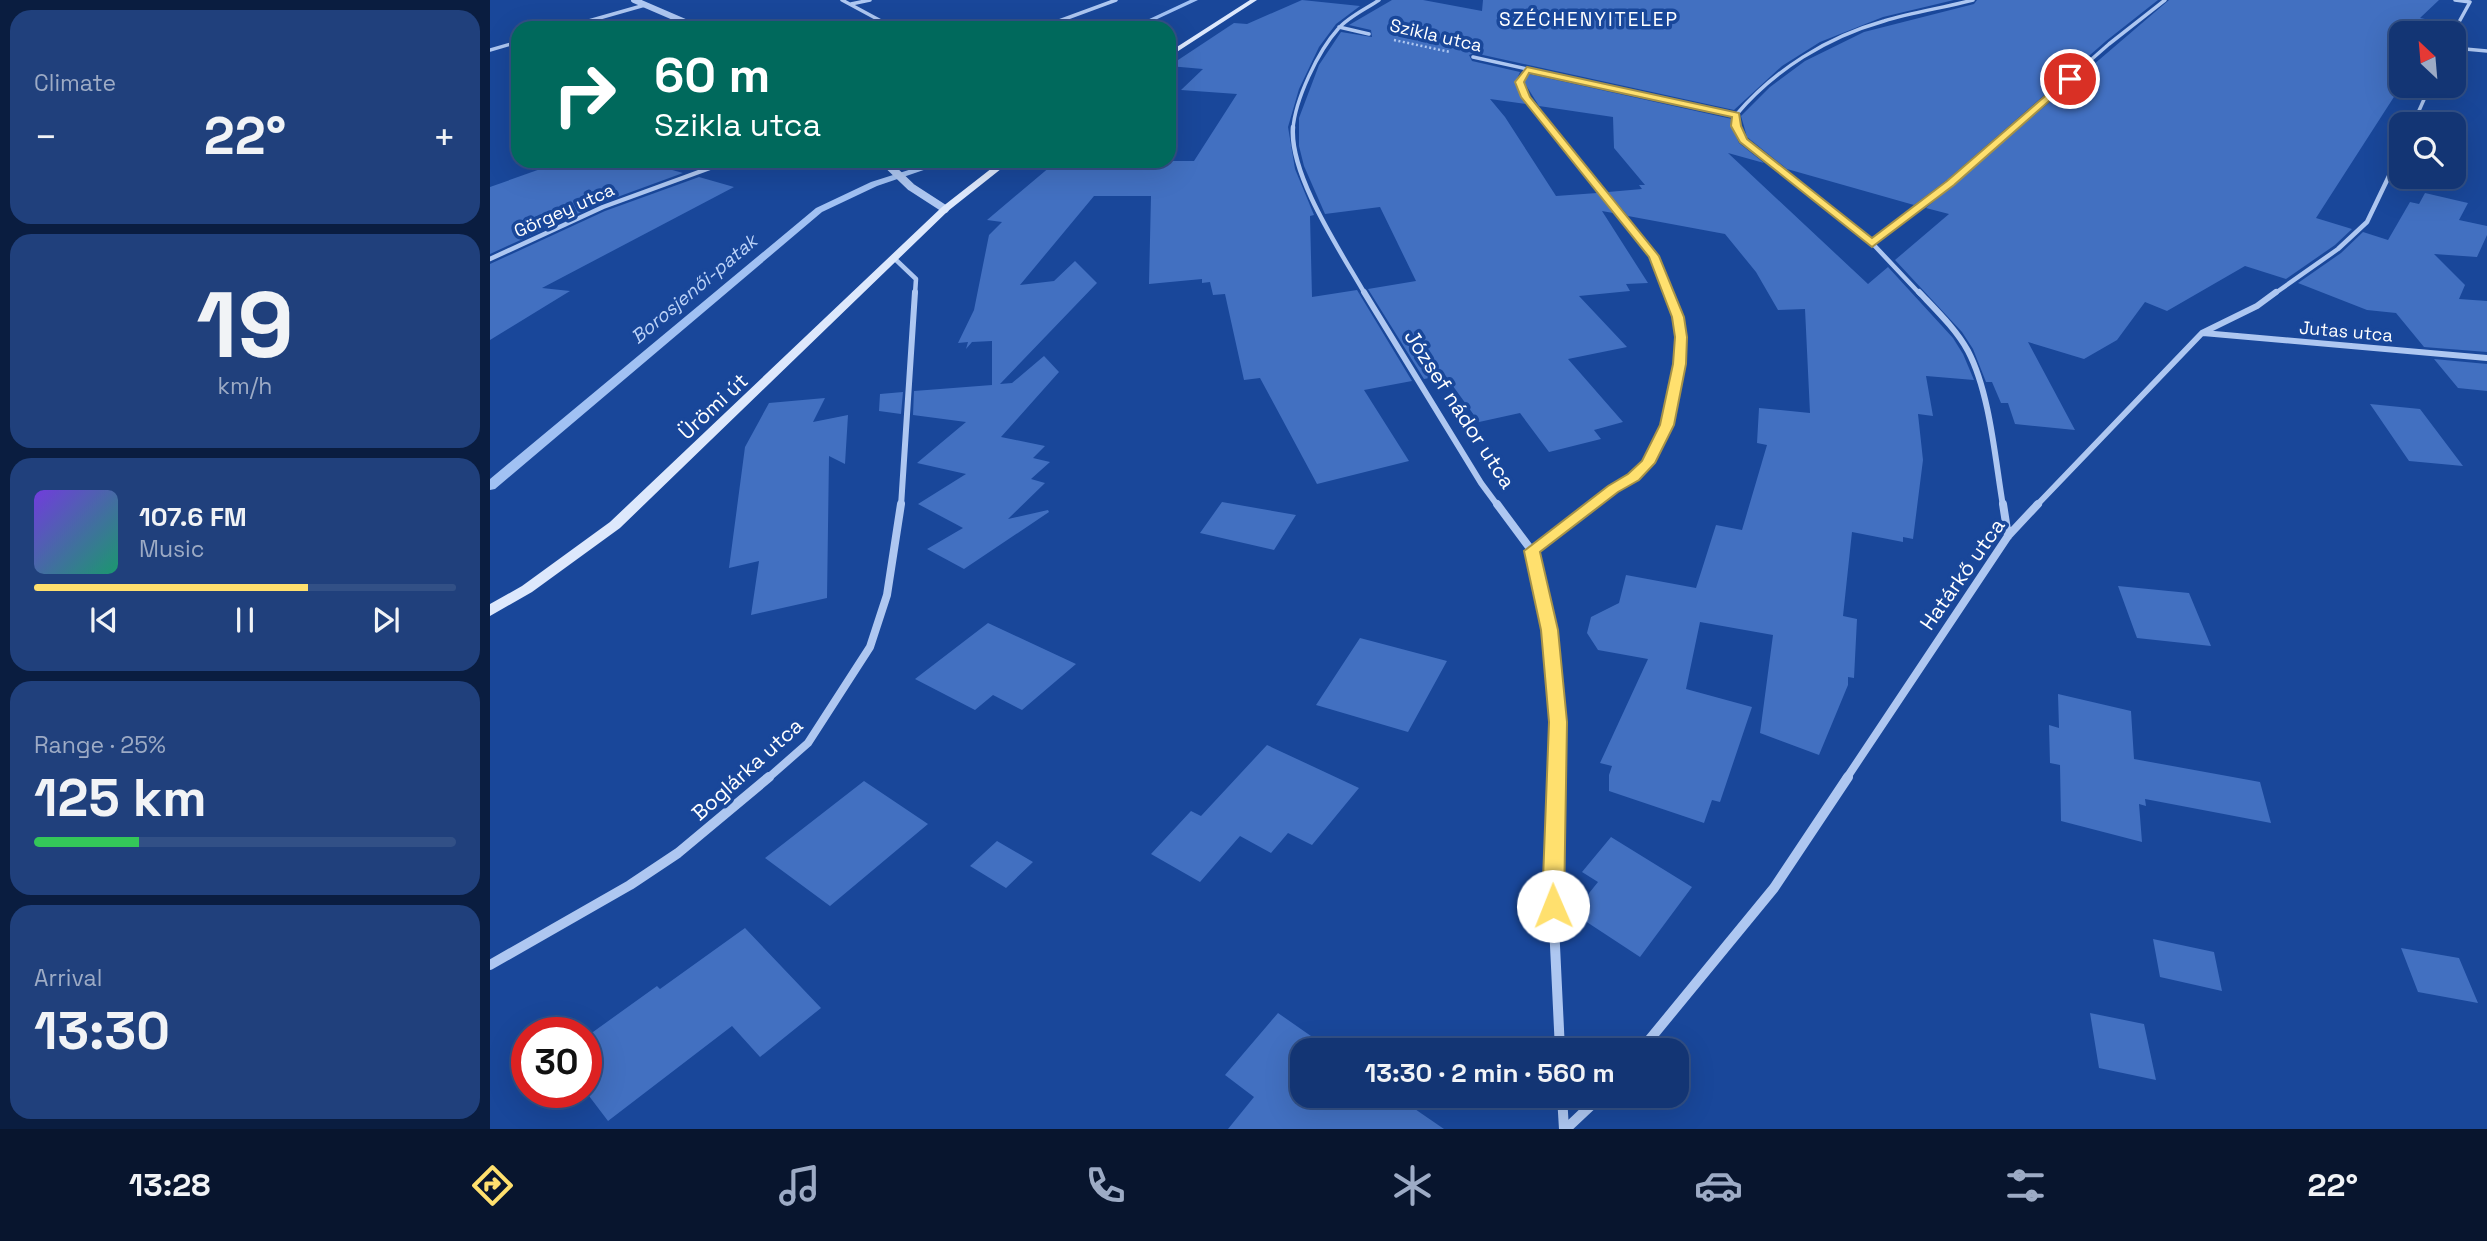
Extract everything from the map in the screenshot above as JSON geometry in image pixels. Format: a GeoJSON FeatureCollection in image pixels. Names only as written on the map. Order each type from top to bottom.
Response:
{"type":"FeatureCollection","features":[{"type":"Feature","properties":{"kind":"main road"},"geometry":{"type":"LineString","coordinates":[[1176,50],[1254,0]]}},
{"type":"Feature","properties":{"kind":"main road","name":"Ürömi út"},"geometry":{"type":"LineString","coordinates":[[490,611],[527,589],[615,525],[946,209],[997,168]]}},
{"type":"Feature","properties":{"kind":"street"},"geometry":{"type":"LineString","coordinates":[[634,0],[683,21]]}},
{"type":"Feature","properties":{"kind":"street"},"geometry":{"type":"LineString","coordinates":[[842,0],[881,21]]}},
{"type":"Feature","properties":{"kind":"street"},"geometry":{"type":"LineString","coordinates":[[850,4],[870,0]]}},
{"type":"Feature","properties":{"kind":"street"},"geometry":{"type":"LineString","coordinates":[[1059,21],[1116,0]]}},
{"type":"Feature","properties":{"kind":"street","name":"József nádor utca"},"geometry":{"type":"LineString","coordinates":[[1379,0],[1339,27],[1324,48],[1294,111],[1292,138],[1298,167],[1371,305],[1481,483],[1532,551],[1549,630],[1558,722],[1552,883],[1559,1038]]}},
{"type":"Feature","properties":{"kind":"street"},"geometry":{"type":"LineString","coordinates":[[1973,0],[1874,24],[1833,43],[1770,79],[1736,115],[1736,126],[1744,141],[1872,243],[1944,319],[1968,352],[1986,405],[2008,536]]}},
{"type":"Feature","properties":{"kind":"street"},"geometry":{"type":"LineString","coordinates":[[1872,243],[1951,183],[2109,44],[2165,0]]}},
{"type":"Feature","properties":{"kind":"street"},"geometry":{"type":"LineString","coordinates":[[2455,0],[2470,2],[2460,21]]}},
{"type":"Feature","properties":{"kind":"street"},"geometry":{"type":"LineString","coordinates":[[589,21],[645,5]]}},
{"type":"Feature","properties":{"kind":"street","name":"Szikla utca"},"geometry":{"type":"LineString","coordinates":[[1339,27],[1369,34]]}},
{"type":"Feature","properties":{"kind":"street"},"geometry":{"type":"LineString","coordinates":[[490,50],[511,44]]}},
{"type":"Feature","properties":{"kind":"street"},"geometry":{"type":"LineString","coordinates":[[2466,49],[2487,51]]}},
{"type":"Feature","properties":{"kind":"street","name":"Szikla utca"},"geometry":{"type":"LineString","coordinates":[[1474,57],[1736,115]]}},
{"type":"Feature","properties":{"kind":"street"},"geometry":{"type":"LineString","coordinates":[[1527,70],[1519,82],[1526,97],[1654,256],[1665,278],[1678,317],[1681,337],[1679,364],[1667,425],[1648,463],[1532,551]]}},
{"type":"Feature","properties":{"kind":"street","name":"Görgey utca"},"geometry":{"type":"LineString","coordinates":[[490,259],[603,207],[710,168]]}},
{"type":"Feature","properties":{"kind":"street"},"geometry":{"type":"LineString","coordinates":[[892,168],[911,187],[946,209]]}},
{"type":"Feature","properties":{"kind":"street","name":"Határkő utca"},"geometry":{"type":"LineString","coordinates":[[1651,1038],[1774,888],[2008,536],[2202,333],[2258,306],[2338,249],[2367,222],[2389,176]]}},
{"type":"Feature","properties":{"kind":"street","name":"Boglárka utca"},"geometry":{"type":"LineString","coordinates":[[490,965],[630,885],[678,853],[725,816],[808,743],[870,647],[887,595],[902,501],[908,426],[916,279],[895,259]]}},
{"type":"Feature","properties":{"kind":"street","name":"Jutas utca"},"geometry":{"type":"LineString","coordinates":[[2202,333],[2487,358]]}},
{"type":"Feature","properties":{"kind":"street"},"geometry":{"type":"LineString","coordinates":[[1563,1108],[1565,1129]]}},
{"type":"Feature","properties":{"kind":"street"},"geometry":{"type":"LineString","coordinates":[[1565,1129],[1588,1108]]}},
{"type":"Feature","properties":{"kind":"path","name":"Szikla utca"},"geometry":{"type":"LineString","coordinates":[[1369,34],[1474,57]]}},
{"type":"Feature","properties":{"kind":"building"},"geometry":{"type":"Polygon","coordinates":[[[1302,0],[1360,6],[1336,24],[1319,47],[1299,89],[1288,127],[1295,169],[1314,215],[1310,216],[1312,297],[1357,290],[1412,381],[1364,390],[1409,461],[1317,484],[1260,378],[1244,380],[1225,294],[1213,295],[1210,282],[1202,283],[1202,279],[1149,284],[1151,196],[1094,196],[1020,285],[1054,281],[1075,261],[1097,283],[1000,384],[1012,383],[1044,356],[1059,372],[1001,437],[1045,446],[1033,458],[1050,462],[1031,479],[1045,483],[1008,519],[1048,510],[1049,512],[964,569],[927,549],[963,528],[918,504],[966,474],[917,463],[966,422],[913,415],[914,391],[992,385],[992,341],[972,342],[966,349],[968,342],[958,343],[974,310],[989,235],[1002,222],[987,220],[1049,168],[1176,168],[1176,161],[1194,161],[1237,94],[1181,90],[1203,69],[1176,67],[1176,61],[1234,23],[1247,24],[1302,0]]]}},
{"type":"Feature","properties":{"kind":"building"},"geometry":{"type":"Polygon","coordinates":[[[1392,0],[1423,0],[1482,11],[1483,0],[1954,0],[1883,17],[1820,42],[1782,66],[1734,110],[1474,53],[1469,55],[1472,61],[1520,72],[1515,83],[1526,104],[1490,99],[1505,117],[1556,196],[1597,193],[1613,213],[1602,211],[1648,283],[1626,284],[1630,291],[1579,296],[1627,347],[1568,359],[1623,422],[1594,430],[1601,439],[1549,452],[1520,413],[1479,422],[1445,375],[1424,379],[1368,289],[1416,281],[1380,207],[1325,214],[1304,166],[1299,146],[1299,118],[1319,65],[1341,32],[1372,37],[1371,30],[1349,25],[1392,0]]]}},
{"type":"Feature","properties":{"kind":"building"},"geometry":{"type":"Polygon","coordinates":[[[1977,0],[2158,0],[1914,205],[1787,169],[1747,137],[1741,116],[1770,87],[1805,61],[1864,32],[1974,4],[1977,0]]]}},
{"type":"Feature","properties":{"kind":"building"},"geometry":{"type":"Polygon","coordinates":[[[2169,0],[2439,0],[2420,18],[2425,19],[2424,21],[2389,21],[2389,98],[2393,98],[2316,218],[2352,229],[2335,245],[2286,279],[2245,266],[2167,311],[2145,302],[2117,340],[2084,359],[2028,342],[2075,430],[2015,424],[2008,403],[2001,403],[1992,382],[1986,382],[1973,349],[1962,332],[1895,260],[1949,214],[1926,208],[2169,0]]]}},
{"type":"Feature","properties":{"kind":"building"},"geometry":{"type":"Polygon","coordinates":[[[1529,74],[1732,119],[1732,128],[1739,143],[1764,163],[1728,153],[1868,284],[1888,267],[1953,338],[1974,380],[1926,376],[1933,416],[1918,414],[1923,460],[1913,539],[1903,537],[1903,542],[1852,532],[1843,616],[1857,619],[1854,678],[1848,677],[1848,685],[1819,755],[1760,733],[1773,635],[1700,622],[1686,689],[1752,707],[1720,802],[1712,800],[1704,823],[1609,791],[1612,766],[1600,763],[1648,659],[1598,650],[1587,633],[1591,617],[1619,603],[1626,575],[1696,588],[1716,525],[1742,530],[1767,445],[1757,443],[1759,408],[1810,413],[1805,309],[1778,310],[1756,272],[1725,234],[1628,216],[1608,192],[1642,189],[1639,185],[1645,185],[1614,148],[1613,117],[1539,106],[1524,82],[1529,74]]]}},
{"type":"Feature","properties":{"kind":"building"},"geometry":{"type":"Polygon","coordinates":[[[543,168],[665,168],[683,173],[601,203],[490,254],[490,187],[543,168]]]}},
{"type":"Feature","properties":{"kind":"building"},"geometry":{"type":"Polygon","coordinates":[[[699,177],[734,187],[542,288],[570,291],[490,340],[490,264],[605,211],[699,177]]]}},
{"type":"Feature","properties":{"kind":"building"},"geometry":{"type":"Polygon","coordinates":[[[2425,193],[2468,203],[2459,220],[2487,226],[2487,235],[2477,257],[2434,254],[2465,285],[2459,299],[2487,301],[2487,352],[2424,347],[2396,313],[2367,310],[2298,283],[2341,253],[2363,232],[2388,240],[2410,202],[2419,204],[2425,193]]]}},
{"type":"Feature","properties":{"kind":"building"},"geometry":{"type":"Polygon","coordinates":[[[2434,359],[2487,364],[2487,391],[2458,388],[2434,359]]]}},
{"type":"Feature","properties":{"kind":"building"},"geometry":{"type":"Polygon","coordinates":[[[903,392],[901,414],[879,411],[880,394],[903,392]]]}},
{"type":"Feature","properties":{"kind":"building"},"geometry":{"type":"Polygon","coordinates":[[[825,398],[813,422],[848,415],[845,464],[829,456],[827,598],[751,615],[759,561],[729,568],[745,447],[769,403],[825,398]]]}},
{"type":"Feature","properties":{"kind":"building"},"geometry":{"type":"Polygon","coordinates":[[[2370,404],[2420,409],[2463,466],[2409,461],[2370,404]]]}},
{"type":"Feature","properties":{"kind":"building"},"geometry":{"type":"Polygon","coordinates":[[[1222,502],[1296,515],[1274,550],[1200,533],[1222,502]]]}},
{"type":"Feature","properties":{"kind":"building"},"geometry":{"type":"Polygon","coordinates":[[[2118,586],[2189,593],[2211,646],[2137,638],[2118,586]]]}},
{"type":"Feature","properties":{"kind":"building"},"geometry":{"type":"Polygon","coordinates":[[[988,623],[1076,664],[1022,710],[993,695],[975,710],[915,679],[988,623]]]}},
{"type":"Feature","properties":{"kind":"building"},"geometry":{"type":"Polygon","coordinates":[[[1360,638],[1447,661],[1408,732],[1316,705],[1360,638]]]}},
{"type":"Feature","properties":{"kind":"building"},"geometry":{"type":"Polygon","coordinates":[[[2058,694],[2131,711],[2134,759],[2260,782],[2271,823],[2145,799],[2146,806],[2139,804],[2142,842],[2061,821],[2060,765],[2050,763],[2049,725],[2059,728],[2058,694]]]}},
{"type":"Feature","properties":{"kind":"building"},"geometry":{"type":"Polygon","coordinates":[[[1267,745],[1359,788],[1312,845],[1288,833],[1271,853],[1240,836],[1200,882],[1151,854],[1191,811],[1201,816],[1267,745]]]}},
{"type":"Feature","properties":{"kind":"building"},"geometry":{"type":"Polygon","coordinates":[[[864,781],[928,824],[830,906],[765,858],[864,781]]]}},
{"type":"Feature","properties":{"kind":"building"},"geometry":{"type":"Polygon","coordinates":[[[1611,837],[1692,887],[1640,957],[1573,913],[1598,882],[1582,872],[1611,837]]]}},
{"type":"Feature","properties":{"kind":"building"},"geometry":{"type":"Polygon","coordinates":[[[997,841],[1033,862],[1006,888],[970,866],[997,841]]]}},
{"type":"Feature","properties":{"kind":"building"},"geometry":{"type":"Polygon","coordinates":[[[745,928],[821,1008],[760,1057],[732,1026],[608,1121],[598,1108],[602,1108],[602,1026],[657,986],[660,989],[745,928]]]}},
{"type":"Feature","properties":{"kind":"building"},"geometry":{"type":"Polygon","coordinates":[[[2153,939],[2214,952],[2222,991],[2160,977],[2153,939]]]}},
{"type":"Feature","properties":{"kind":"building"},"geometry":{"type":"Polygon","coordinates":[[[2401,948],[2459,958],[2478,1003],[2418,992],[2401,948]]]}},
{"type":"Feature","properties":{"kind":"building"},"geometry":{"type":"Polygon","coordinates":[[[1278,1013],[1314,1038],[1290,1038],[1290,1108],[1413,1108],[1444,1129],[1228,1129],[1254,1097],[1225,1075],[1278,1013]]]}},
{"type":"Feature","properties":{"kind":"building"},"geometry":{"type":"Polygon","coordinates":[[[2090,1013],[2144,1024],[2156,1080],[2099,1068],[2090,1013]]]}},
{"type":"Feature","properties":{"kind":"waterway","name":"Borosjenői-patak"},"geometry":{"type":"LineString","coordinates":[[1148,21],[1195,0]]}},
{"type":"Feature","properties":{"kind":"waterway","name":"Borosjenői-patak"},"geometry":{"type":"LineString","coordinates":[[490,486],[819,210],[874,184],[924,168]]}},
{"type":"Feature","properties":{"kind":"district","name":"SZÉCHENYITELEP"},"geometry":{"type":"Point","coordinates":[1589,19]}},
{"type":"Feature","properties":{"kind":"route"},"geometry":{"type":"LineString","coordinates":[[1553,906],[1558,722],[1549,630],[1532,551],[1648,463],[1667,425],[1679,364],[1681,337],[1678,317],[1665,278],[1654,256],[1540,118],[1519,82],[1527,70],[1736,115],[1736,126],[1744,141],[1872,243],[1951,183],[2070,79]]}}]}
